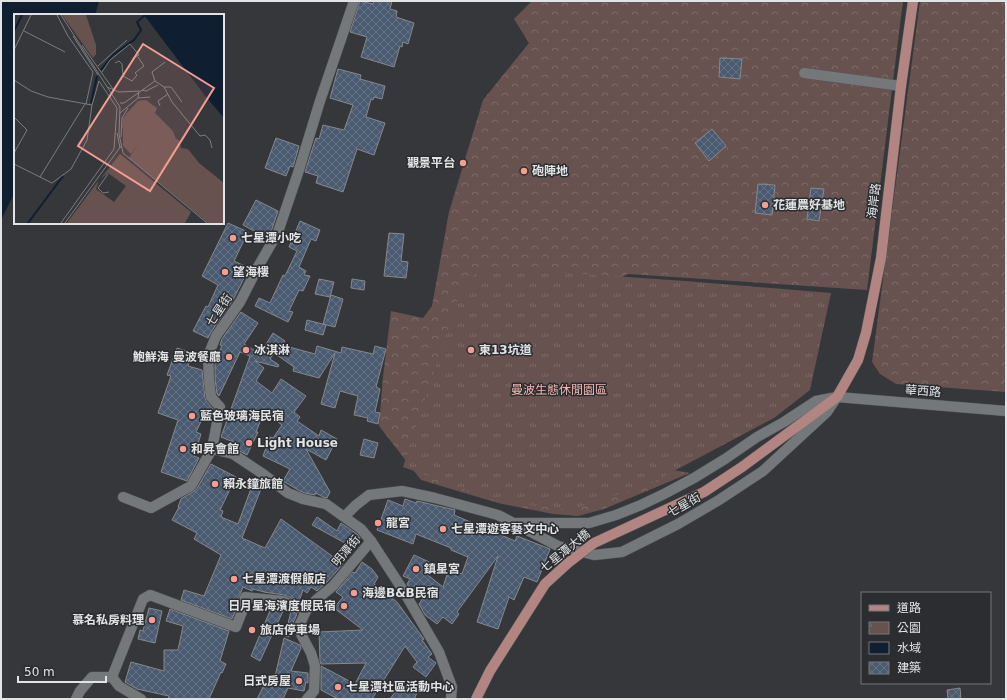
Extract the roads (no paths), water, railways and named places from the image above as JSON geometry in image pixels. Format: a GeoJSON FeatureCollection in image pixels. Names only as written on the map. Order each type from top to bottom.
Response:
{"type":"FeatureCollection","features":[{"type":"Feature","properties":{"kind":"main road","name":"海岸路"},"geometry":{"type":"LineString","coordinates":[[837,397],[858,360],[866,333],[880,258],[913,1]]}},
{"type":"Feature","properties":{"kind":"main road","name":"七星潭大橋"},"geometry":{"type":"LineString","coordinates":[[476,699],[490,671],[545,584],[568,563],[594,543],[704,492],[742,467],[837,397]]}},
{"type":"Feature","properties":{"kind":"street","name":"七星街"},"geometry":{"type":"LineString","coordinates":[[212,449],[220,407],[211,397],[208,356],[216,336],[240,302],[278,232],[354,1]]}},
{"type":"Feature","properties":{"kind":"street"},"geometry":{"type":"LineString","coordinates":[[804,73],[901,86]]}},
{"type":"Feature","properties":{"kind":"street","name":"七星街"},"geometry":{"type":"LineString","coordinates":[[514,523],[589,523],[616,515],[641,505],[688,481],[816,401],[837,397]]}},
{"type":"Feature","properties":{"kind":"street","name":"七星街"},"geometry":{"type":"LineString","coordinates":[[345,516],[369,495],[402,491],[435,498],[498,515],[558,546],[594,555],[622,552],[678,524],[719,500],[763,471],[827,412],[837,397]]}},
{"type":"Feature","properties":{"kind":"street","name":"華西路"},"geometry":{"type":"LineString","coordinates":[[837,397],[1006,411]]}},
{"type":"Feature","properties":{"kind":"street"},"geometry":{"type":"LineString","coordinates":[[123,497],[151,508],[191,486],[212,449],[233,454],[288,493],[303,499],[326,504],[345,516],[361,529],[371,541],[403,590],[439,652],[452,687],[451,699]]}},
{"type":"Feature","properties":{"kind":"street","name":"明潭街"},"geometry":{"type":"LineString","coordinates":[[307,699],[314,692],[315,688],[315,666],[311,654],[300,634],[299,626],[306,610],[333,586],[371,541]]}},
{"type":"Feature","properties":{"kind":"street"},"geometry":{"type":"LineString","coordinates":[[112,677],[143,599],[150,595],[236,627],[243,609],[245,597],[283,601],[306,610]]}},
{"type":"Feature","properties":{"kind":"street"},"geometry":{"type":"LineString","coordinates":[[76,699],[80,691],[92,677],[112,677]]}},
{"type":"Feature","properties":{"kind":"street"},"geometry":{"type":"LineString","coordinates":[[112,677],[119,686],[141,699]]}},
{"type":"Feature","properties":{"kind":"water"},"geometry":{"type":"Polygon","coordinates":[[[1,1],[99,1],[95,14],[14,14],[14,194],[1,220],[1,1]]]}},
{"type":"Feature","properties":{"kind":"place","name":"觀景平台"},"geometry":{"type":"Point","coordinates":[463,163]}},
{"type":"Feature","properties":{"kind":"place","name":"砲陣地"},"geometry":{"type":"Point","coordinates":[524,171]}},
{"type":"Feature","properties":{"kind":"place","name":"花蓮農好基地"},"geometry":{"type":"Point","coordinates":[765,205]}},
{"type":"Feature","properties":{"kind":"place","name":"七星潭小吃"},"geometry":{"type":"Point","coordinates":[233,238]}},
{"type":"Feature","properties":{"kind":"place","name":"望海樓"},"geometry":{"type":"Point","coordinates":[225,272]}},
{"type":"Feature","properties":{"kind":"place","name":"冰淇淋"},"geometry":{"type":"Point","coordinates":[246,350]}},
{"type":"Feature","properties":{"kind":"place","name":"東13坑道"},"geometry":{"type":"Point","coordinates":[471,350]}},
{"type":"Feature","properties":{"kind":"place","name":"鮑鮮海 曼波餐廳"},"geometry":{"type":"Point","coordinates":[229,357]}},
{"type":"Feature","properties":{"kind":"place","name":"藍色玻璃海民宿"},"geometry":{"type":"Point","coordinates":[192,416]}},
{"type":"Feature","properties":{"kind":"place","name":"Light House"},"geometry":{"type":"Point","coordinates":[249,443]}},
{"type":"Feature","properties":{"kind":"place","name":"和昇會館"},"geometry":{"type":"Point","coordinates":[183,449]}},
{"type":"Feature","properties":{"kind":"place","name":"賴永鐘旅館"},"geometry":{"type":"Point","coordinates":[215,484]}},
{"type":"Feature","properties":{"kind":"place","name":"龍宮"},"geometry":{"type":"Point","coordinates":[378,523]}},
{"type":"Feature","properties":{"kind":"place","name":"七星潭遊客藝文中心"},"geometry":{"type":"Point","coordinates":[443,529]}},
{"type":"Feature","properties":{"kind":"place","name":"鎮星宮"},"geometry":{"type":"Point","coordinates":[416,569]}},
{"type":"Feature","properties":{"kind":"place","name":"七星潭渡假飯店"},"geometry":{"type":"Point","coordinates":[234,579]}},
{"type":"Feature","properties":{"kind":"place","name":"海邊B&B民宿"},"geometry":{"type":"Point","coordinates":[354,593]}},
{"type":"Feature","properties":{"kind":"place","name":"日月星海濱度假民宿"},"geometry":{"type":"Point","coordinates":[344,606]}},
{"type":"Feature","properties":{"kind":"place","name":"慕名私房料理"},"geometry":{"type":"Point","coordinates":[152,620]}},
{"type":"Feature","properties":{"kind":"place","name":"旅店停車場"},"geometry":{"type":"Point","coordinates":[252,630]}},
{"type":"Feature","properties":{"kind":"place","name":"日式房屋"},"geometry":{"type":"Point","coordinates":[299,681]}},
{"type":"Feature","properties":{"kind":"place","name":"七星潭社區活動中心"},"geometry":{"type":"Point","coordinates":[338,687]}},
{"type":"Feature","properties":{"kind":"park label","name":"曼波生態休閒園區"},"geometry":{"type":"Point","coordinates":[559,390]}}]}
